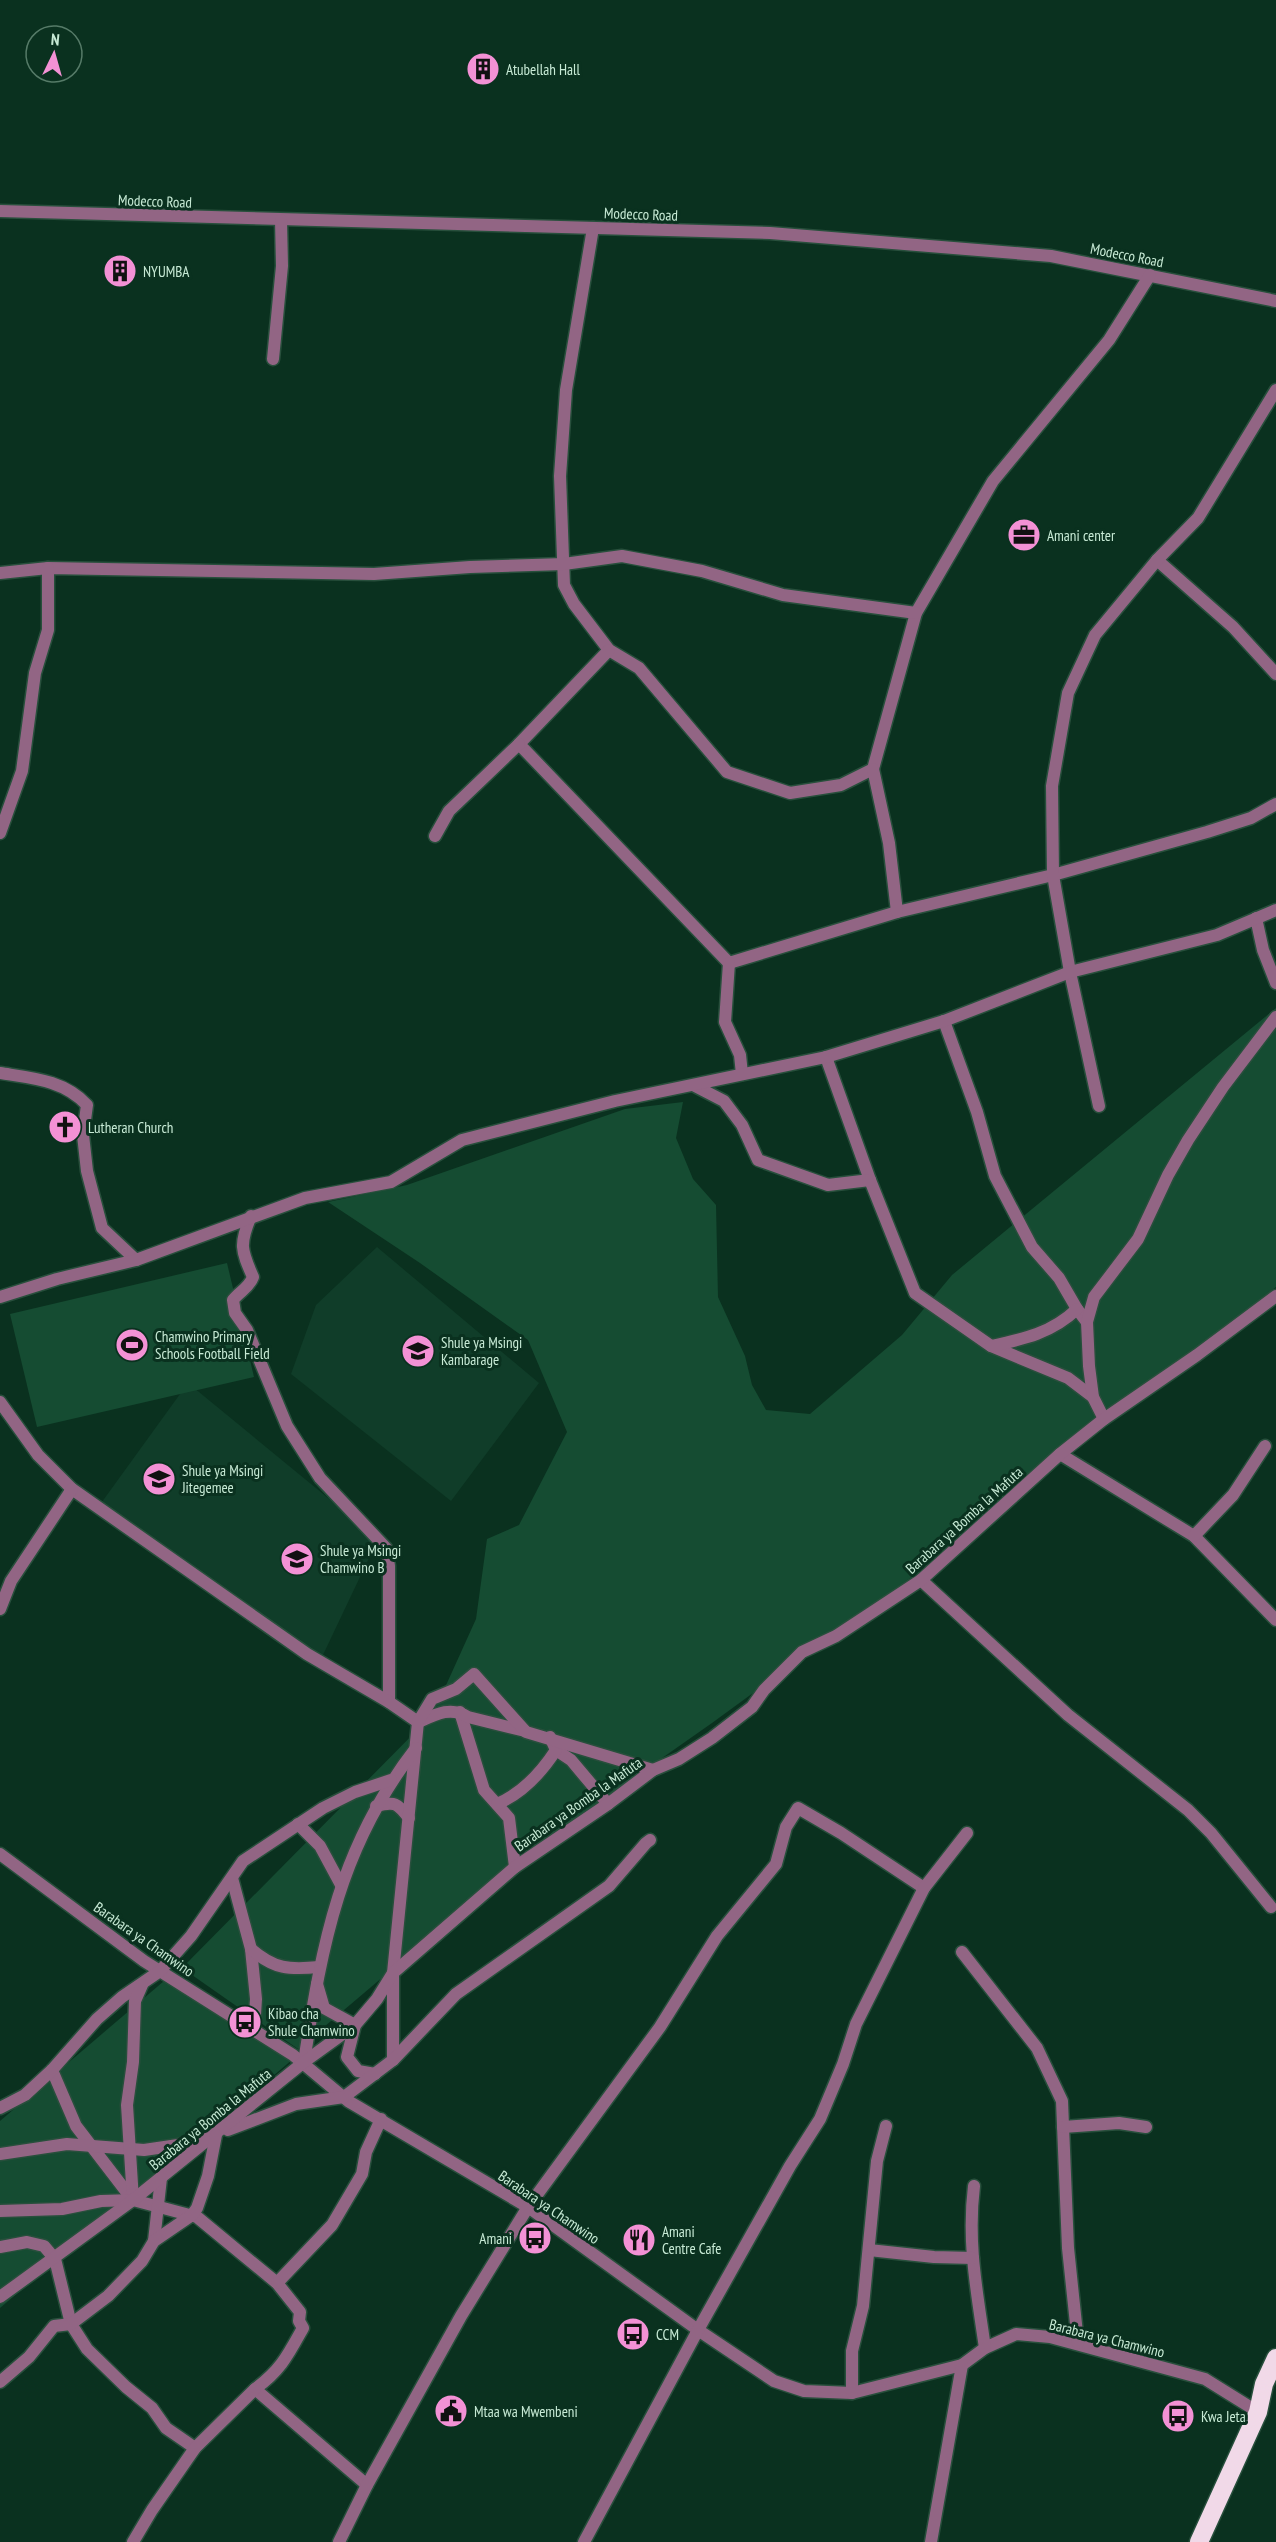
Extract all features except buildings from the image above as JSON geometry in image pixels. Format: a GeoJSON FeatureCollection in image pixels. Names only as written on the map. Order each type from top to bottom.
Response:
{"type":"FeatureCollection","features":[{"type":"Feature","properties":{"kind":"highway"},"geometry":{"type":"LineString","coordinates":[[1199,2542],[1270,2387],[1276,2358]]}},
{"type":"Feature","properties":{"kind":"street","name":"Modecco Road"},"geometry":{"type":"LineString","coordinates":[[0,211],[770,233],[1051,256],[1276,301]]}},
{"type":"Feature","properties":{"kind":"street"},"geometry":{"type":"LineString","coordinates":[[273,359],[281,285],[281,220]]}},
{"type":"Feature","properties":{"kind":"street"},"geometry":{"type":"LineString","coordinates":[[593,228],[566,390],[560,476],[564,585],[574,604],[609,650],[639,668],[727,772],[790,793],[842,785],[873,769]]}},
{"type":"Feature","properties":{"kind":"street"},"geometry":{"type":"LineString","coordinates":[[897,912],[889,843],[873,769],[916,613],[993,481],[1108,339],[1150,275]]}},
{"type":"Feature","properties":{"kind":"street"},"geometry":{"type":"LineString","coordinates":[[1099,1106],[1070,972],[1053,875],[1052,786],[1068,693],[1095,635],[1157,560],[1198,518],[1276,390]]}},
{"type":"Feature","properties":{"kind":"street"},"geometry":{"type":"LineString","coordinates":[[0,573],[48,568],[374,574],[470,567],[564,564],[622,556],[702,571],[783,595],[916,613]]}},
{"type":"Feature","properties":{"kind":"street"},"geometry":{"type":"LineString","coordinates":[[1157,560],[1233,627],[1276,674]]}},
{"type":"Feature","properties":{"kind":"street"},"geometry":{"type":"LineString","coordinates":[[0,833],[22,771],[35,673],[48,630],[48,568]]}},
{"type":"Feature","properties":{"kind":"street"},"geometry":{"type":"LineString","coordinates":[[435,836],[449,811],[519,744],[609,650]]}},
{"type":"Feature","properties":{"kind":"street"},"geometry":{"type":"LineString","coordinates":[[519,744],[729,963],[725,1022],[740,1054],[742,1074]]}},
{"type":"Feature","properties":{"kind":"street"},"geometry":{"type":"LineString","coordinates":[[729,963],[897,912],[1053,875],[1207,832],[1251,818],[1276,804]]}},
{"type":"Feature","properties":{"kind":"street"},"geometry":{"type":"LineString","coordinates":[[0,1297],[57,1279],[136,1260],[305,1198],[391,1182],[462,1140],[615,1101],[826,1057],[944,1021],[1070,972],[1217,934],[1276,910]]}},
{"type":"Feature","properties":{"kind":"street"},"geometry":{"type":"LineString","coordinates":[[1256,918],[1263,950],[1276,983]]}},
{"type":"Feature","properties":{"kind":"street"},"geometry":{"type":"LineString","coordinates":[[1104,1419],[1094,1397],[1087,1322],[1094,1297],[1137,1239],[1188,1140],[1223,1087],[1276,1017]]}},
{"type":"Feature","properties":{"kind":"street"},"geometry":{"type":"LineString","coordinates":[[944,1021],[977,1112],[995,1176],[1032,1248],[1059,1278],[1087,1322]]}},
{"type":"Feature","properties":{"kind":"street"},"geometry":{"type":"LineString","coordinates":[[826,1057],[870,1180],[915,1293],[990,1346],[1068,1378],[1094,1397]]}},
{"type":"Feature","properties":{"kind":"street"},"geometry":{"type":"LineString","coordinates":[[0,1072],[42,1080],[75,1092],[87,1105],[83,1134],[87,1171],[102,1228],[136,1260]]}},
{"type":"Feature","properties":{"kind":"street"},"geometry":{"type":"LineString","coordinates":[[695,1086],[724,1101],[742,1125],[759,1160],[828,1185],[870,1180]]}},
{"type":"Feature","properties":{"kind":"street"},"geometry":{"type":"LineString","coordinates":[[251,1216],[242,1237],[241,1249],[254,1277],[249,1287],[238,1293],[233,1300],[235,1313],[247,1329],[286,1426],[320,1478],[386,1548],[389,1566],[389,1702]]}},
{"type":"Feature","properties":{"kind":"street","name":"Barabara ya Bomba la Mafuta"},"geometry":{"type":"LineString","coordinates":[[0,2297],[133,2200],[304,2062],[355,2025],[377,1999],[393,1973],[515,1867],[608,1804],[652,1770],[679,1759],[752,1707],[764,1690],[802,1652],[836,1636],[921,1580],[1060,1454],[1104,1419],[1197,1355],[1276,1296]]}},
{"type":"Feature","properties":{"kind":"street"},"geometry":{"type":"LineString","coordinates":[[990,1346],[1029,1338],[1057,1326],[1077,1309]]}},
{"type":"Feature","properties":{"kind":"street"},"geometry":{"type":"LineString","coordinates":[[0,1402],[38,1455],[72,1489],[307,1654],[389,1702],[418,1722]]}},
{"type":"Feature","properties":{"kind":"street"},"geometry":{"type":"LineString","coordinates":[[1194,1536],[1233,1495],[1265,1446]]}},
{"type":"Feature","properties":{"kind":"street"},"geometry":{"type":"LineString","coordinates":[[1060,1454],[1194,1536],[1276,1620]]}},
{"type":"Feature","properties":{"kind":"street"},"geometry":{"type":"LineString","coordinates":[[0,1609],[11,1581],[72,1489]]}},
{"type":"Feature","properties":{"kind":"street"},"geometry":{"type":"LineString","coordinates":[[921,1580],[1068,1715],[1188,1810],[1211,1833],[1271,1907]]}},
{"type":"Feature","properties":{"kind":"street"},"geometry":{"type":"LineString","coordinates":[[393,2060],[391,2016],[393,1973],[418,1722],[432,1700],[456,1689],[474,1674],[526,1732]]}},
{"type":"Feature","properties":{"kind":"street"},"geometry":{"type":"LineString","coordinates":[[418,1722],[442,1711],[460,1712],[468,1717],[550,1737],[652,1770]]}},
{"type":"Feature","properties":{"kind":"street"},"geometry":{"type":"LineString","coordinates":[[460,1712],[484,1790],[509,1818],[515,1867]]}},
{"type":"Feature","properties":{"kind":"street"},"geometry":{"type":"LineString","coordinates":[[550,1737],[556,1750],[571,1760],[608,1804]]}},
{"type":"Feature","properties":{"kind":"street"},"geometry":{"type":"LineString","coordinates":[[304,2062],[316,1980],[341,1885],[376,1806],[391,1780],[417,1746]]}},
{"type":"Feature","properties":{"kind":"street"},"geometry":{"type":"LineString","coordinates":[[497,1804],[514,1797],[544,1768],[556,1750]]}},
{"type":"Feature","properties":{"kind":"street"},"geometry":{"type":"LineString","coordinates":[[0,2108],[25,2095],[52,2070],[97,2019],[122,1997],[160,1971],[191,1936],[243,1861],[298,1824],[355,1792],[391,1780]]}},
{"type":"Feature","properties":{"kind":"street"},"geometry":{"type":"LineString","coordinates":[[376,1806],[390,1803],[400,1806],[409,1818]]}},
{"type":"Feature","properties":{"kind":"street"},"geometry":{"type":"LineString","coordinates":[[339,2542],[367,2484],[461,2316],[528,2207],[660,2027],[717,1936],[776,1864],[786,1827],[798,1808],[841,1833],[924,1888]]}},
{"type":"Feature","properties":{"kind":"street"},"geometry":{"type":"LineString","coordinates":[[298,1824],[320,1846],[341,1885]]}},
{"type":"Feature","properties":{"kind":"street"},"geometry":{"type":"LineString","coordinates":[[584,2542],[698,2330],[790,2166],[820,2119],[843,2064],[856,2024],[924,1888],[967,1833]]}},
{"type":"Feature","properties":{"kind":"street"},"geometry":{"type":"LineString","coordinates":[[0,2154],[67,2144],[144,2150],[178,2145],[216,2135],[296,2104],[344,2097],[393,2060],[456,1994],[609,1886],[650,1840]]}},
{"type":"Feature","properties":{"kind":"street","name":"Barabara ya Chamwino"},"geometry":{"type":"LineString","coordinates":[[0,1854],[160,1971],[304,2062],[344,2097],[528,2207],[698,2330],[774,2381],[804,2391],[852,2393],[962,2365],[986,2348],[1016,2334],[1050,2337],[1078,2343],[1205,2379],[1258,2412]]}},
{"type":"Feature","properties":{"kind":"street"},"geometry":{"type":"LineString","coordinates":[[232,1878],[251,1948],[256,1999],[254,2030]]}},
{"type":"Feature","properties":{"kind":"street"},"geometry":{"type":"LineString","coordinates":[[251,1948],[266,1962],[292,1969],[319,1967]]}},
{"type":"Feature","properties":{"kind":"street"},"geometry":{"type":"LineString","coordinates":[[962,1952],[1037,2048],[1062,2101],[1068,2248],[1078,2343]]}},
{"type":"Feature","properties":{"kind":"street"},"geometry":{"type":"LineString","coordinates":[[316,1980],[324,2008],[355,2025],[347,2057],[358,2070],[375,2074]]}},
{"type":"Feature","properties":{"kind":"street"},"geometry":{"type":"LineString","coordinates":[[133,2200],[127,2105],[133,2062],[135,2001],[143,1984]]}},
{"type":"Feature","properties":{"kind":"street"},"geometry":{"type":"LineString","coordinates":[[52,2070],[76,2126],[133,2200]]}},
{"type":"Feature","properties":{"kind":"street"},"geometry":{"type":"LineString","coordinates":[[278,2283],[332,2225],[362,2174],[366,2152],[381,2119]]}},
{"type":"Feature","properties":{"kind":"street"},"geometry":{"type":"LineString","coordinates":[[1063,2127],[1119,2123],[1146,2127]]}},
{"type":"Feature","properties":{"kind":"street"},"geometry":{"type":"LineString","coordinates":[[852,2393],[852,2351],[863,2306],[877,2161],[886,2126]]}},
{"type":"Feature","properties":{"kind":"street"},"geometry":{"type":"LineString","coordinates":[[0,2382],[29,2357],[54,2326],[71,2324],[108,2296],[142,2261],[154,2241],[192,2215],[197,2208],[208,2176],[216,2135]]}},
{"type":"Feature","properties":{"kind":"street"},"geometry":{"type":"LineString","coordinates":[[154,2241],[161,2178]]}},
{"type":"Feature","properties":{"kind":"street"},"geometry":{"type":"LineString","coordinates":[[974,2186],[970,2219],[973,2258],[986,2348]]}},
{"type":"Feature","properties":{"kind":"street"},"geometry":{"type":"LineString","coordinates":[[0,2211],[62,2209],[101,2201],[133,2200],[192,2215],[278,2283],[300,2312],[299,2321],[303,2328],[290,2355],[195,2448],[133,2542]]}},
{"type":"Feature","properties":{"kind":"street"},"geometry":{"type":"LineString","coordinates":[[0,2247],[27,2242],[44,2246],[55,2259],[71,2324],[87,2349],[126,2387],[152,2408],[166,2428],[195,2448]]}},
{"type":"Feature","properties":{"kind":"street"},"geometry":{"type":"LineString","coordinates":[[869,2250],[934,2257],[973,2258]]}},
{"type":"Feature","properties":{"kind":"street"},"geometry":{"type":"LineString","coordinates":[[931,2542],[962,2365]]}},
{"type":"Feature","properties":{"kind":"street"},"geometry":{"type":"LineString","coordinates":[[255,2389],[367,2484]]}},
{"type":"Feature","properties":{"kind":"shaded area"},"geometry":{"type":"Polygon","coordinates":[[[1276,1008],[1276,1287],[913,1576],[712,1723],[571,1822],[489,1887],[298,2049],[182,1968],[433,1714],[476,1619],[487,1539],[519,1525],[567,1432],[528,1340],[420,1263],[328,1202],[407,1185],[625,1109],[683,1102],[676,1138],[693,1179],[716,1205],[718,1297],[745,1356],[752,1385],[766,1410],[810,1414],[902,1335],[952,1275],[1276,1008]]]}},
{"type":"Feature","properties":{"kind":"shaded area"},"geometry":{"type":"Polygon","coordinates":[[[377,1247],[539,1383],[451,1501],[291,1374],[316,1305],[377,1247]]]}},
{"type":"Feature","properties":{"kind":"shaded area","name":"Chamwino Primary Schools Football Field"},"geometry":{"type":"Polygon","coordinates":[[[227,1263],[254,1377],[37,1427],[10,1314],[227,1263]]]}},
{"type":"Feature","properties":{"kind":"shaded area"},"geometry":{"type":"Polygon","coordinates":[[[188,1383],[378,1539],[322,1657],[99,1506],[188,1383]]]}},
{"type":"Feature","properties":{"kind":"shaded area"},"geometry":{"type":"Polygon","coordinates":[[[171,1975],[293,2059],[0,2308],[0,2121],[171,1975]]]}},
{"type":"Feature","properties":{"kind":"place","name":"Atubellah Hall"},"geometry":{"type":"Point","coordinates":[483,69]}},
{"type":"Feature","properties":{"kind":"place","name":"NYUMBA"},"geometry":{"type":"Point","coordinates":[120,271]}},
{"type":"Feature","properties":{"kind":"place","name":"Amani center"},"geometry":{"type":"Point","coordinates":[1024,535]}},
{"type":"Feature","properties":{"kind":"place","name":"Lutheran Church"},"geometry":{"type":"Point","coordinates":[65,1127]}},
{"type":"Feature","properties":{"kind":"place","name":"Chamwino Primary Schools Football Field"},"geometry":{"type":"Point","coordinates":[132,1345]}},
{"type":"Feature","properties":{"kind":"place","name":"Shule ya Msingi Kambarage"},"geometry":{"type":"Point","coordinates":[418,1351]}},
{"type":"Feature","properties":{"kind":"place","name":"Shule ya Msingi Jitegemee"},"geometry":{"type":"Point","coordinates":[159,1479]}},
{"type":"Feature","properties":{"kind":"place","name":"Shule ya Msingi Chamwino B"},"geometry":{"type":"Point","coordinates":[297,1559]}},
{"type":"Feature","properties":{"kind":"place","name":"Kibao cha Shule Chamwino"},"geometry":{"type":"Point","coordinates":[245,2022]}},
{"type":"Feature","properties":{"kind":"place","name":"Amani"},"geometry":{"type":"Point","coordinates":[535,2238]}},
{"type":"Feature","properties":{"kind":"place","name":"Amani Centre Cafe"},"geometry":{"type":"Point","coordinates":[639,2240]}},
{"type":"Feature","properties":{"kind":"place","name":"CCM"},"geometry":{"type":"Point","coordinates":[633,2334]}},
{"type":"Feature","properties":{"kind":"place","name":"Mtaa wa Mwembeni"},"geometry":{"type":"Point","coordinates":[451,2411]}},
{"type":"Feature","properties":{"kind":"place","name":"Kwa Jeta"},"geometry":{"type":"Point","coordinates":[1178,2416]}}]}
